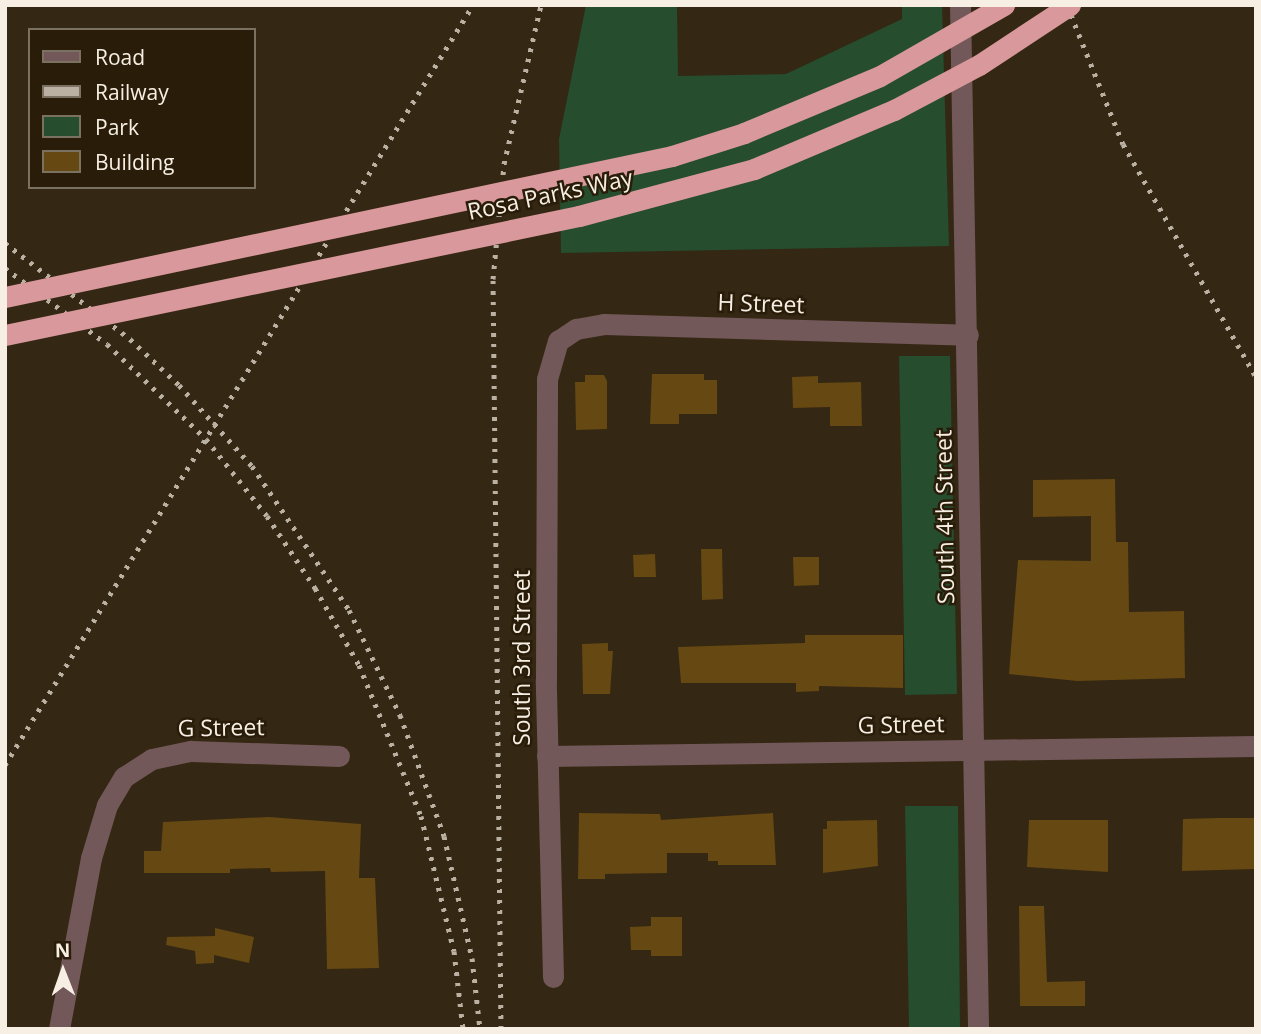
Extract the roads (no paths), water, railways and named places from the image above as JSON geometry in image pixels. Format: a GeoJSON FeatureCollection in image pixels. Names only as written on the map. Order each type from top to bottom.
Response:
{"type":"FeatureCollection","features":[{"type":"Feature","properties":{"kind":"highway","name":"Rosa Parks Way"},"geometry":{"type":"LineString","coordinates":[[5,297],[672,156],[744,133],[880,76],[1004,5]]}},
{"type":"Feature","properties":{"kind":"highway","name":"Rosa Parks Way"},"geometry":{"type":"LineString","coordinates":[[5,335],[579,216],[754,169],[894,110],[979,65],[1070,5]]}},
{"type":"Feature","properties":{"kind":"street","name":"South 4th Street"},"geometry":{"type":"LineString","coordinates":[[960,5],[968,335],[978,1029]]}},
{"type":"Feature","properties":{"kind":"street","name":"H Street"},"geometry":{"type":"LineString","coordinates":[[558,341],[576,329],[604,324],[968,335]]}},
{"type":"Feature","properties":{"kind":"street","name":"South 3rd Street"},"geometry":{"type":"LineString","coordinates":[[553,977],[547,756],[547,379],[558,341]]}},
{"type":"Feature","properties":{"kind":"street","name":"G Street"},"geometry":{"type":"LineString","coordinates":[[547,756],[1256,746]]}},
{"type":"Feature","properties":{"kind":"street","name":"G Street"},"geometry":{"type":"LineString","coordinates":[[59,1029],[86,880],[115,789],[135,767],[170,753],[339,756]]}},
{"type":"Feature","properties":{"kind":"railway"},"geometry":{"type":"LineString","coordinates":[[5,765],[473,5]]}},
{"type":"Feature","properties":{"kind":"railway"},"geometry":{"type":"LineString","coordinates":[[501,1029],[493,279],[504,164],[541,5]]}},
{"type":"Feature","properties":{"kind":"railway"},"geometry":{"type":"LineString","coordinates":[[1067,5],[1123,144],[1256,377]]}},
{"type":"Feature","properties":{"kind":"railway"},"geometry":{"type":"LineString","coordinates":[[5,243],[130,339],[179,385],[252,466],[349,610],[400,715],[444,836],[472,958],[480,1029]]}},
{"type":"Feature","properties":{"kind":"railway"},"geometry":{"type":"LineString","coordinates":[[5,268],[107,344],[206,439],[267,516],[315,588],[359,665],[421,816],[454,951],[463,1029]]}}]}
